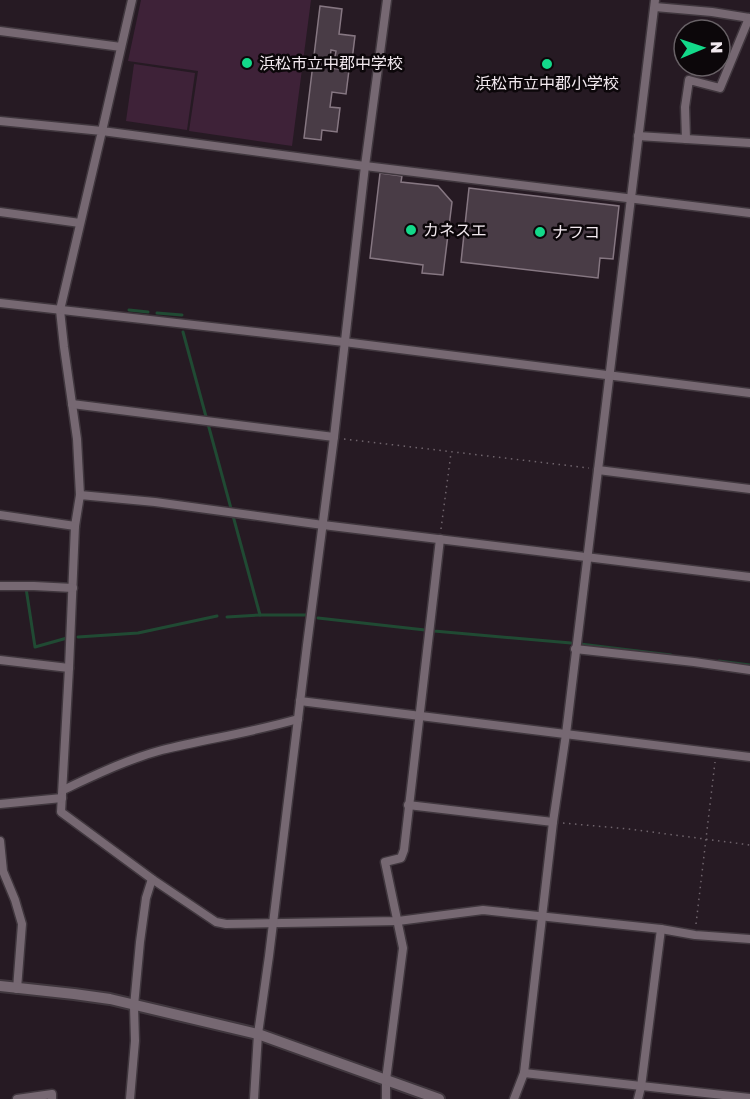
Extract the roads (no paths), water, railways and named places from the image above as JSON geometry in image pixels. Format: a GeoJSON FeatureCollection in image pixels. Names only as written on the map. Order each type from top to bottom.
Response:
{"type":"FeatureCollection","features":[{"type":"Feature","properties":{"kind":"street"},"geometry":{"type":"LineString","coordinates":[[132,0],[60,310],[77,439],[80,495],[75,526],[61,812],[152,879],[216,922],[226,924],[398,921],[483,910],[662,929],[695,935],[750,939]]}},
{"type":"Feature","properties":{"kind":"street"},"geometry":{"type":"LineString","coordinates":[[254,1099],[258,1034],[274,923],[387,0]]}},
{"type":"Feature","properties":{"kind":"street"},"geometry":{"type":"LineString","coordinates":[[514,1099],[524,1073],[655,3],[749,18],[720,88],[689,80],[685,107],[686,139]]}},
{"type":"Feature","properties":{"kind":"street"},"geometry":{"type":"LineString","coordinates":[[0,31],[121,46]]}},
{"type":"Feature","properties":{"kind":"street"},"geometry":{"type":"LineString","coordinates":[[0,121],[102,131],[750,213]]}},
{"type":"Feature","properties":{"kind":"street"},"geometry":{"type":"LineString","coordinates":[[638,136],[750,143]]}},
{"type":"Feature","properties":{"kind":"street"},"geometry":{"type":"LineString","coordinates":[[0,212],[80,223]]}},
{"type":"Feature","properties":{"kind":"street"},"geometry":{"type":"LineString","coordinates":[[0,309],[0,303],[344,342],[610,376],[750,389]]}},
{"type":"Feature","properties":{"kind":"street"},"geometry":{"type":"LineString","coordinates":[[72,404],[334,437]]}},
{"type":"Feature","properties":{"kind":"street"},"geometry":{"type":"LineString","coordinates":[[598,470],[750,489]]}},
{"type":"Feature","properties":{"kind":"street"},"geometry":{"type":"LineString","coordinates":[[80,495],[155,502],[240,515],[750,577]]}},
{"type":"Feature","properties":{"kind":"street"},"geometry":{"type":"LineString","coordinates":[[0,515],[75,526]]}},
{"type":"Feature","properties":{"kind":"street"},"geometry":{"type":"LineString","coordinates":[[386,1099],[386,1080],[403,948],[385,862],[401,858],[404,850],[440,539]]}},
{"type":"Feature","properties":{"kind":"street"},"geometry":{"type":"LineString","coordinates":[[0,586],[73,588]]}},
{"type":"Feature","properties":{"kind":"street"},"geometry":{"type":"LineString","coordinates":[[576,649],[750,670]]}},
{"type":"Feature","properties":{"kind":"street"},"geometry":{"type":"LineString","coordinates":[[0,660],[69,669]]}},
{"type":"Feature","properties":{"kind":"street"},"geometry":{"type":"LineString","coordinates":[[300,701],[750,757]]}},
{"type":"Feature","properties":{"kind":"street"},"geometry":{"type":"LineString","coordinates":[[0,804],[62,794],[130,761],[160,751],[298,719]]}},
{"type":"Feature","properties":{"kind":"street"},"geometry":{"type":"LineString","coordinates":[[408,804],[553,822]]}},
{"type":"Feature","properties":{"kind":"street"},"geometry":{"type":"LineString","coordinates":[[0,841],[3,871],[22,924],[17,989]]}},
{"type":"Feature","properties":{"kind":"street"},"geometry":{"type":"LineString","coordinates":[[130,1099],[135,1041],[134,1006],[146,898],[152,879]]}},
{"type":"Feature","properties":{"kind":"street"},"geometry":{"type":"LineString","coordinates":[[638,1099],[662,929]]}},
{"type":"Feature","properties":{"kind":"street"},"geometry":{"type":"LineString","coordinates":[[0,986],[110,999],[258,1034],[439,1099]]}},
{"type":"Feature","properties":{"kind":"street"},"geometry":{"type":"LineString","coordinates":[[524,1073],[750,1098]]}},
{"type":"Feature","properties":{"kind":"street"},"geometry":{"type":"LineString","coordinates":[[17,1099],[52,1094],[52,1099]]}},
{"type":"Feature","properties":{"kind":"waterway"},"geometry":{"type":"LineString","coordinates":[[129,310],[148,312]]}},
{"type":"Feature","properties":{"kind":"waterway"},"geometry":{"type":"LineString","coordinates":[[157,313],[182,315]]}},
{"type":"Feature","properties":{"kind":"waterway"},"geometry":{"type":"LineString","coordinates":[[183,332],[260,615]]}},
{"type":"Feature","properties":{"kind":"waterway"},"geometry":{"type":"LineString","coordinates":[[24,588],[26,588],[35,647],[67,638]]}},
{"type":"Feature","properties":{"kind":"waterway"},"geometry":{"type":"LineString","coordinates":[[227,617],[306,615]]}},
{"type":"Feature","properties":{"kind":"waterway"},"geometry":{"type":"LineString","coordinates":[[78,637],[138,633],[217,616]]}},
{"type":"Feature","properties":{"kind":"waterway"},"geometry":{"type":"LineString","coordinates":[[318,618],[571,643]]}},
{"type":"Feature","properties":{"kind":"waterway"},"geometry":{"type":"LineString","coordinates":[[580,644],[671,655]]}},
{"type":"Feature","properties":{"kind":"waterway"},"geometry":{"type":"LineString","coordinates":[[719,661],[750,665]]}},
{"type":"Feature","properties":{"kind":"place","name":"浜松市立中郡中学校"},"geometry":{"type":"Point","coordinates":[247,63]}},
{"type":"Feature","properties":{"kind":"place","name":"浜松市立中郡小学校"},"geometry":{"type":"Point","coordinates":[547,64]}},
{"type":"Feature","properties":{"kind":"place","name":"カネスエ"},"geometry":{"type":"Point","coordinates":[411,230]}},
{"type":"Feature","properties":{"kind":"place","name":"ナフコ"},"geometry":{"type":"Point","coordinates":[540,232]}}]}
